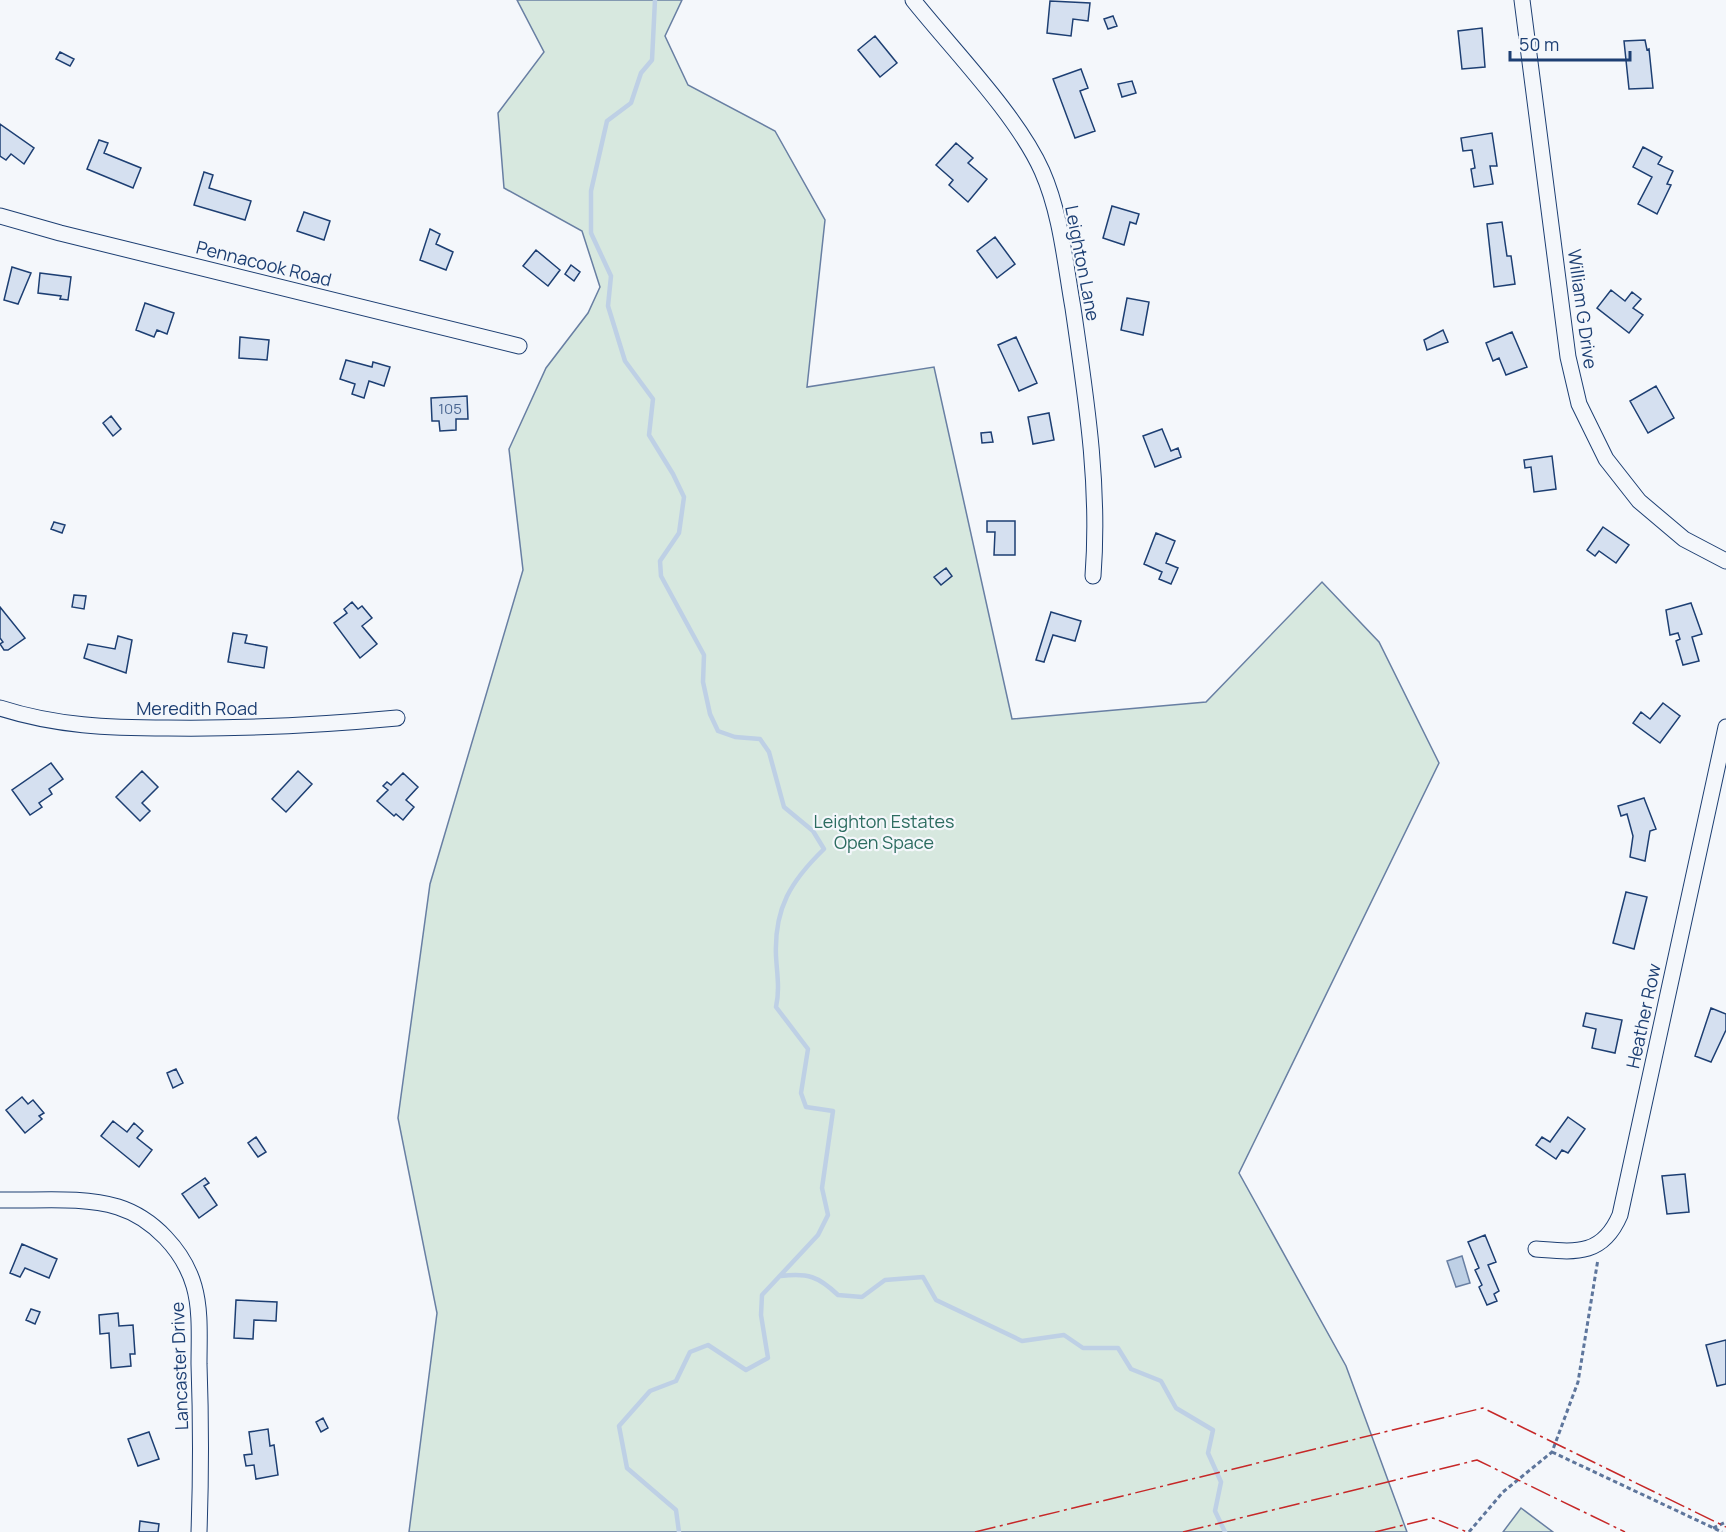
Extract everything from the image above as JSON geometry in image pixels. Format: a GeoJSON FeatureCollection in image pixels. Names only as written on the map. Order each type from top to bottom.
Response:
{"type":"FeatureCollection","features":[{"type":"Feature","properties":{"kind":"street","name":"Leighton Lane"},"geometry":{"type":"LineString","coordinates":[[914,0],[994,99],[1024,141],[1041,170],[1050,195],[1062,243],[1093,438],[1096,543],[1094,576]]}},
{"type":"Feature","properties":{"kind":"street","name":"William G Drive"},"geometry":{"type":"LineString","coordinates":[[1522,0],[1568,357],[1579,404],[1606,459],[1639,501],[1684,539],[1726,561]]}},
{"type":"Feature","properties":{"kind":"street","name":"Pennacook Road"},"geometry":{"type":"LineString","coordinates":[[0,216],[60,233],[519,346]]}},
{"type":"Feature","properties":{"kind":"street","name":"Meredith Road"},"geometry":{"type":"LineString","coordinates":[[0,708],[52,723],[88,727],[216,729],[312,725],[397,718]]}},
{"type":"Feature","properties":{"kind":"street","name":"Heather Row"},"geometry":{"type":"LineString","coordinates":[[1600,1242],[1615,1227],[1620,1215],[1726,727]]}},
{"type":"Feature","properties":{"kind":"street","name":"Lancaster Drive"},"geometry":{"type":"LineString","coordinates":[[0,1200],[101,1203],[119,1208],[159,1232],[181,1257],[194,1287],[198,1313],[202,1466],[199,1532]]}},
{"type":"Feature","properties":{"kind":"street"},"geometry":{"type":"LineString","coordinates":[[1536,1249],[1579,1252],[1600,1242]]}},
{"type":"Feature","properties":{"kind":"path"},"geometry":{"type":"LineString","coordinates":[[1469,1532],[1503,1492],[1552,1452],[1578,1382],[1600,1242]]}},
{"type":"Feature","properties":{"kind":"path"},"geometry":{"type":"LineString","coordinates":[[1552,1452],[1722,1532]]}},
{"type":"Feature","properties":{"kind":"path"},"geometry":{"type":"LineString","coordinates":[[1713,1528],[1726,1522]]}},
{"type":"Feature","properties":{"kind":"green space","name":"Leighton Estates Open Space"},"geometry":{"type":"Polygon","coordinates":[[[517,0],[682,0],[665,36],[688,85],[775,131],[825,220],[807,387],[934,367],[1012,719],[1206,702],[1322,582],[1379,642],[1439,763],[1239,1173],[1346,1366],[1407,1532],[409,1532],[437,1313],[398,1118],[430,884],[523,570],[509,449],[546,368],[588,313],[600,287],[582,231],[504,188],[498,113],[544,52],[517,0]]]}},
{"type":"Feature","properties":{"kind":"green space"},"geometry":{"type":"Polygon","coordinates":[[[1521,1508],[1553,1532],[1503,1532],[1521,1508]]]}},
{"type":"Feature","properties":{"kind":"water"},"geometry":{"type":"Polygon","coordinates":[[[1462,1256],[1470,1283],[1456,1287],[1447,1261],[1462,1256]]]}},
{"type":"Feature","properties":{"kind":"building"},"geometry":{"type":"Polygon","coordinates":[[[1050,1],[1090,3],[1088,21],[1073,19],[1071,36],[1047,33],[1050,1]]]}},
{"type":"Feature","properties":{"kind":"building"},"geometry":{"type":"Polygon","coordinates":[[[1113,16],[1117,26],[1108,29],[1104,19],[1113,16]]]}},
{"type":"Feature","properties":{"kind":"building"},"geometry":{"type":"Polygon","coordinates":[[[1482,28],[1485,67],[1462,69],[1458,31],[1482,28]]]}},
{"type":"Feature","properties":{"kind":"building"},"geometry":{"type":"Polygon","coordinates":[[[875,36],[897,63],[880,77],[858,50],[875,36]]]}},
{"type":"Feature","properties":{"kind":"building"},"geometry":{"type":"Polygon","coordinates":[[[1645,40],[1647,50],[1649,49],[1653,88],[1629,89],[1624,41],[1645,40]]]}},
{"type":"Feature","properties":{"kind":"building"},"geometry":{"type":"Polygon","coordinates":[[[60,52],[74,59],[70,66],[56,59],[60,52]]]}},
{"type":"Feature","properties":{"kind":"building"},"geometry":{"type":"Polygon","coordinates":[[[1081,69],[1088,88],[1080,91],[1095,131],[1075,138],[1053,79],[1081,69]]]}},
{"type":"Feature","properties":{"kind":"building"},"geometry":{"type":"Polygon","coordinates":[[[1132,81],[1136,93],[1122,97],[1118,84],[1132,81]]]}},
{"type":"Feature","properties":{"kind":"building"},"geometry":{"type":"Polygon","coordinates":[[[0,124],[34,148],[24,164],[11,154],[6,160],[0,156],[0,124]]]}},
{"type":"Feature","properties":{"kind":"building"},"geometry":{"type":"Polygon","coordinates":[[[1492,133],[1497,166],[1490,166],[1493,184],[1474,187],[1471,169],[1475,168],[1472,150],[1463,151],[1461,138],[1492,133]]]}},
{"type":"Feature","properties":{"kind":"building"},"geometry":{"type":"Polygon","coordinates":[[[99,140],[108,143],[104,153],[141,168],[133,188],[87,169],[99,140]]]}},
{"type":"Feature","properties":{"kind":"building"},"geometry":{"type":"Polygon","coordinates":[[[956,143],[973,158],[968,163],[987,179],[968,202],[949,185],[953,180],[936,165],[956,143]]]}},
{"type":"Feature","properties":{"kind":"building"},"geometry":{"type":"Polygon","coordinates":[[[1643,147],[1662,157],[1658,164],[1673,171],[1667,184],[1671,185],[1657,214],[1638,204],[1652,177],[1633,167],[1643,147]]]}},
{"type":"Feature","properties":{"kind":"building"},"geometry":{"type":"Polygon","coordinates":[[[204,172],[213,175],[209,188],[251,201],[245,220],[194,205],[204,172]]]}},
{"type":"Feature","properties":{"kind":"building"},"geometry":{"type":"Polygon","coordinates":[[[1112,206],[1139,214],[1136,224],[1130,222],[1124,245],[1103,238],[1112,206]]]}},
{"type":"Feature","properties":{"kind":"building"},"geometry":{"type":"Polygon","coordinates":[[[304,212],[330,221],[324,240],[297,231],[304,212]]]}},
{"type":"Feature","properties":{"kind":"building"},"geometry":{"type":"Polygon","coordinates":[[[1502,222],[1507,256],[1511,256],[1515,284],[1494,287],[1487,224],[1502,222]]]}},
{"type":"Feature","properties":{"kind":"building"},"geometry":{"type":"Polygon","coordinates":[[[430,229],[440,234],[436,244],[453,252],[446,270],[420,260],[430,229]]]}},
{"type":"Feature","properties":{"kind":"building"},"geometry":{"type":"Polygon","coordinates":[[[995,237],[1015,264],[997,278],[977,251],[995,237]]]}},
{"type":"Feature","properties":{"kind":"building"},"geometry":{"type":"Polygon","coordinates":[[[536,250],[560,270],[548,286],[523,266],[536,250]]]}},
{"type":"Feature","properties":{"kind":"building"},"geometry":{"type":"Polygon","coordinates":[[[571,265],[580,272],[574,281],[565,274],[571,265]]]}},
{"type":"Feature","properties":{"kind":"building"},"geometry":{"type":"Polygon","coordinates":[[[12,267],[31,273],[18,304],[4,300],[12,267]]]}},
{"type":"Feature","properties":{"kind":"building"},"geometry":{"type":"Polygon","coordinates":[[[40,273],[71,277],[68,300],[60,299],[61,296],[38,293],[40,273]]]}},
{"type":"Feature","properties":{"kind":"building"},"geometry":{"type":"Polygon","coordinates":[[[1611,290],[1625,301],[1632,292],[1641,299],[1633,308],[1643,315],[1629,333],[1597,308],[1611,290]]]}},
{"type":"Feature","properties":{"kind":"building"},"geometry":{"type":"Polygon","coordinates":[[[1127,298],[1149,302],[1143,335],[1121,330],[1127,298]]]}},
{"type":"Feature","properties":{"kind":"building"},"geometry":{"type":"Polygon","coordinates":[[[145,303],[174,313],[167,334],[157,330],[154,337],[136,330],[145,303]]]}},
{"type":"Feature","properties":{"kind":"building"},"geometry":{"type":"Polygon","coordinates":[[[1443,330],[1448,342],[1427,350],[1424,340],[1443,330]]]}},
{"type":"Feature","properties":{"kind":"building"},"geometry":{"type":"Polygon","coordinates":[[[1512,332],[1527,367],[1506,375],[1499,358],[1493,361],[1486,343],[1512,332]]]}},
{"type":"Feature","properties":{"kind":"building"},"geometry":{"type":"Polygon","coordinates":[[[240,337],[269,340],[267,360],[239,358],[240,337]]]}},
{"type":"Feature","properties":{"kind":"building"},"geometry":{"type":"Polygon","coordinates":[[[1016,337],[1037,383],[1019,391],[998,345],[1016,337]]]}},
{"type":"Feature","properties":{"kind":"building"},"geometry":{"type":"Polygon","coordinates":[[[346,360],[372,367],[373,362],[390,367],[384,386],[369,381],[364,398],[352,394],[355,384],[340,379],[346,360]]]}},
{"type":"Feature","properties":{"kind":"building"},"geometry":{"type":"Polygon","coordinates":[[[1656,386],[1674,418],[1648,433],[1630,401],[1656,386]]]}},
{"type":"Feature","properties":{"kind":"building"},"geometry":{"type":"Polygon","coordinates":[[[467,396],[468,419],[456,419],[456,430],[440,431],[439,421],[432,421],[431,398],[467,396]]]}},
{"type":"Feature","properties":{"kind":"building"},"geometry":{"type":"Polygon","coordinates":[[[1049,413],[1054,440],[1033,444],[1028,417],[1049,413]]]}},
{"type":"Feature","properties":{"kind":"building"},"geometry":{"type":"Polygon","coordinates":[[[111,416],[121,429],[113,436],[103,423],[111,416]]]}},
{"type":"Feature","properties":{"kind":"building"},"geometry":{"type":"Polygon","coordinates":[[[1162,429],[1171,451],[1178,448],[1181,457],[1155,467],[1143,436],[1162,429]]]}},
{"type":"Feature","properties":{"kind":"building"},"geometry":{"type":"Polygon","coordinates":[[[991,432],[993,442],[982,443],[981,433],[991,432]]]}},
{"type":"Feature","properties":{"kind":"building"},"geometry":{"type":"Polygon","coordinates":[[[1552,456],[1556,489],[1534,492],[1531,467],[1525,468],[1524,460],[1552,456]]]}},
{"type":"Feature","properties":{"kind":"building"},"geometry":{"type":"Polygon","coordinates":[[[987,521],[1015,521],[1015,555],[994,555],[995,532],[987,532],[987,521]]]}},
{"type":"Feature","properties":{"kind":"building"},"geometry":{"type":"Polygon","coordinates":[[[54,522],[65,525],[62,533],[51,529],[54,522]]]}},
{"type":"Feature","properties":{"kind":"building"},"geometry":{"type":"Polygon","coordinates":[[[1603,527],[1629,545],[1616,563],[1599,551],[1595,556],[1587,550],[1603,527]]]}},
{"type":"Feature","properties":{"kind":"building"},"geometry":{"type":"Polygon","coordinates":[[[1156,533],[1175,541],[1166,563],[1178,568],[1171,584],[1159,579],[1162,572],[1144,564],[1156,533]]]}},
{"type":"Feature","properties":{"kind":"building"},"geometry":{"type":"Polygon","coordinates":[[[946,568],[952,576],[941,585],[934,577],[946,568]]]}},
{"type":"Feature","properties":{"kind":"building"},"geometry":{"type":"Polygon","coordinates":[[[74,595],[86,596],[84,609],[72,607],[74,595]]]}},
{"type":"Feature","properties":{"kind":"building"},"geometry":{"type":"Polygon","coordinates":[[[352,602],[358,609],[362,606],[372,618],[362,626],[377,644],[360,658],[334,623],[347,613],[344,609],[352,602]]]}},
{"type":"Feature","properties":{"kind":"building"},"geometry":{"type":"Polygon","coordinates":[[[1691,603],[1702,634],[1692,637],[1699,661],[1683,665],[1676,641],[1680,639],[1678,633],[1670,635],[1666,610],[1691,603]]]}},
{"type":"Feature","properties":{"kind":"building"},"geometry":{"type":"Polygon","coordinates":[[[0,607],[25,638],[8,650],[4,650],[0,644],[3,642],[0,638],[0,607]]]}},
{"type":"Feature","properties":{"kind":"building"},"geometry":{"type":"Polygon","coordinates":[[[1051,612],[1081,621],[1075,641],[1053,635],[1044,662],[1036,660],[1051,612]]]}},
{"type":"Feature","properties":{"kind":"building"},"geometry":{"type":"Polygon","coordinates":[[[233,633],[247,635],[245,643],[267,647],[264,668],[228,662],[233,633]]]}},
{"type":"Feature","properties":{"kind":"building"},"geometry":{"type":"Polygon","coordinates":[[[118,636],[132,640],[126,673],[84,658],[88,644],[115,649],[118,636]]]}},
{"type":"Feature","properties":{"kind":"building"},"geometry":{"type":"Polygon","coordinates":[[[1663,703],[1680,716],[1660,743],[1633,723],[1641,712],[1650,719],[1663,703]]]}},
{"type":"Feature","properties":{"kind":"building"},"geometry":{"type":"Polygon","coordinates":[[[51,763],[63,779],[49,789],[52,794],[39,803],[42,807],[30,815],[12,790],[51,763]]]}},
{"type":"Feature","properties":{"kind":"building"},"geometry":{"type":"Polygon","coordinates":[[[142,771],[158,787],[142,803],[150,811],[140,821],[116,797],[142,771]]]}},
{"type":"Feature","properties":{"kind":"building"},"geometry":{"type":"Polygon","coordinates":[[[298,771],[312,784],[286,812],[272,799],[298,771]]]}},
{"type":"Feature","properties":{"kind":"building"},"geometry":{"type":"Polygon","coordinates":[[[403,773],[418,787],[406,800],[414,807],[403,820],[396,814],[394,816],[377,801],[388,790],[383,786],[387,782],[391,785],[403,773]]]}},
{"type":"Feature","properties":{"kind":"building"},"geometry":{"type":"Polygon","coordinates":[[[1644,798],[1656,829],[1650,831],[1645,861],[1630,857],[1633,836],[1627,814],[1621,816],[1618,806],[1644,798]]]}},
{"type":"Feature","properties":{"kind":"building"},"geometry":{"type":"Polygon","coordinates":[[[1626,892],[1647,897],[1634,949],[1613,943],[1626,892]]]}},
{"type":"Feature","properties":{"kind":"building"},"geometry":{"type":"Polygon","coordinates":[[[1711,1008],[1726,1014],[1726,1030],[1711,1062],[1695,1056],[1711,1008]]]}},
{"type":"Feature","properties":{"kind":"building"},"geometry":{"type":"Polygon","coordinates":[[[1586,1013],[1622,1020],[1615,1053],[1592,1048],[1596,1029],[1583,1026],[1586,1013]]]}},
{"type":"Feature","properties":{"kind":"building"},"geometry":{"type":"Polygon","coordinates":[[[176,1069],[183,1083],[173,1088],[167,1073],[176,1069]]]}},
{"type":"Feature","properties":{"kind":"building"},"geometry":{"type":"Polygon","coordinates":[[[22,1097],[28,1104],[33,1100],[44,1113],[39,1116],[42,1119],[25,1133],[6,1110],[22,1097]]]}},
{"type":"Feature","properties":{"kind":"building"},"geometry":{"type":"Polygon","coordinates":[[[1568,1117],[1585,1129],[1568,1153],[1562,1150],[1556,1159],[1536,1145],[1542,1137],[1550,1142],[1568,1117]]]}},
{"type":"Feature","properties":{"kind":"building"},"geometry":{"type":"Polygon","coordinates":[[[113,1121],[127,1132],[134,1123],[143,1131],[137,1138],[152,1150],[139,1167],[101,1136],[113,1121]]]}},
{"type":"Feature","properties":{"kind":"building"},"geometry":{"type":"Polygon","coordinates":[[[256,1137],[266,1152],[258,1157],[248,1143],[256,1137]]]}},
{"type":"Feature","properties":{"kind":"building"},"geometry":{"type":"Polygon","coordinates":[[[1685,1174],[1689,1212],[1667,1214],[1662,1176],[1685,1174]]]}},
{"type":"Feature","properties":{"kind":"building"},"geometry":{"type":"Polygon","coordinates":[[[205,1178],[209,1183],[204,1186],[217,1205],[199,1218],[182,1194],[205,1178]]]}},
{"type":"Feature","properties":{"kind":"building"},"geometry":{"type":"Polygon","coordinates":[[[1485,1235],[1496,1262],[1488,1265],[1499,1291],[1494,1294],[1497,1301],[1487,1305],[1475,1270],[1479,1268],[1468,1242],[1485,1235]]]}},
{"type":"Feature","properties":{"kind":"building"},"geometry":{"type":"Polygon","coordinates":[[[22,1244],[57,1259],[49,1278],[25,1268],[20,1277],[10,1273],[22,1244]]]}},
{"type":"Feature","properties":{"kind":"building"},"geometry":{"type":"Polygon","coordinates":[[[236,1300],[277,1302],[276,1321],[254,1320],[253,1339],[234,1338],[236,1300]]]}},
{"type":"Feature","properties":{"kind":"building"},"geometry":{"type":"Polygon","coordinates":[[[31,1309],[40,1312],[35,1324],[26,1320],[31,1309]]]}},
{"type":"Feature","properties":{"kind":"building"},"geometry":{"type":"Polygon","coordinates":[[[118,1313],[119,1326],[133,1325],[135,1354],[130,1354],[131,1366],[111,1368],[109,1333],[100,1334],[99,1315],[118,1313]]]}},
{"type":"Feature","properties":{"kind":"building"},"geometry":{"type":"Polygon","coordinates":[[[1726,1340],[1726,1384],[1717,1386],[1706,1345],[1726,1340]]]}},
{"type":"Feature","properties":{"kind":"building"},"geometry":{"type":"Polygon","coordinates":[[[323,1418],[328,1428],[321,1432],[316,1422],[323,1418]]]}},
{"type":"Feature","properties":{"kind":"building"},"geometry":{"type":"Polygon","coordinates":[[[268,1429],[270,1446],[274,1445],[278,1475],[256,1479],[254,1465],[246,1466],[244,1455],[252,1454],[249,1432],[268,1429]]]}},
{"type":"Feature","properties":{"kind":"building"},"geometry":{"type":"Polygon","coordinates":[[[149,1432],[159,1459],[138,1466],[128,1439],[149,1432]]]}},
{"type":"Feature","properties":{"kind":"building"},"geometry":{"type":"Polygon","coordinates":[[[140,1521],[159,1524],[158,1532],[139,1532],[140,1521]]]}},
{"type":"Feature","properties":{"kind":"waterway"},"geometry":{"type":"LineString","coordinates":[[655,0],[652,60],[641,73],[631,103],[607,121],[591,191],[591,233],[611,276],[608,306],[625,361],[653,399],[649,435],[684,497],[679,533],[660,561],[661,576],[704,655],[703,682],[710,714],[718,731],[735,737],[760,739],[769,752],[784,807],[813,831],[824,849],[802,872],[782,909],[776,939],[778,988],[776,1007],[808,1049],[801,1093],[806,1107],[833,1111],[822,1188],[828,1215],[818,1235],[762,1295],[761,1315],[768,1358],[746,1370],[708,1345],[690,1352],[676,1381],[650,1391],[619,1426],[627,1468],[676,1510],[679,1532]]}},
{"type":"Feature","properties":{"kind":"waterway"},"geometry":{"type":"LineString","coordinates":[[781,1276],[812,1277],[838,1295],[862,1297],[885,1280],[923,1277],[936,1300],[1022,1341],[1064,1335],[1083,1348],[1118,1348],[1131,1369],[1161,1381],[1176,1408],[1213,1430],[1208,1453],[1221,1482],[1215,1511],[1225,1532]]}},
{"type":"Feature","properties":{"kind":"power"},"geometry":{"type":"LineString","coordinates":[[975,1532],[1483,1408],[1726,1527]]}},
{"type":"Feature","properties":{"kind":"power"},"geometry":{"type":"LineString","coordinates":[[1183,1532],[1477,1460],[1625,1532]]}},
{"type":"Feature","properties":{"kind":"power"},"geometry":{"type":"LineString","coordinates":[[1375,1532],[1433,1518],[1467,1532]]}}]}
